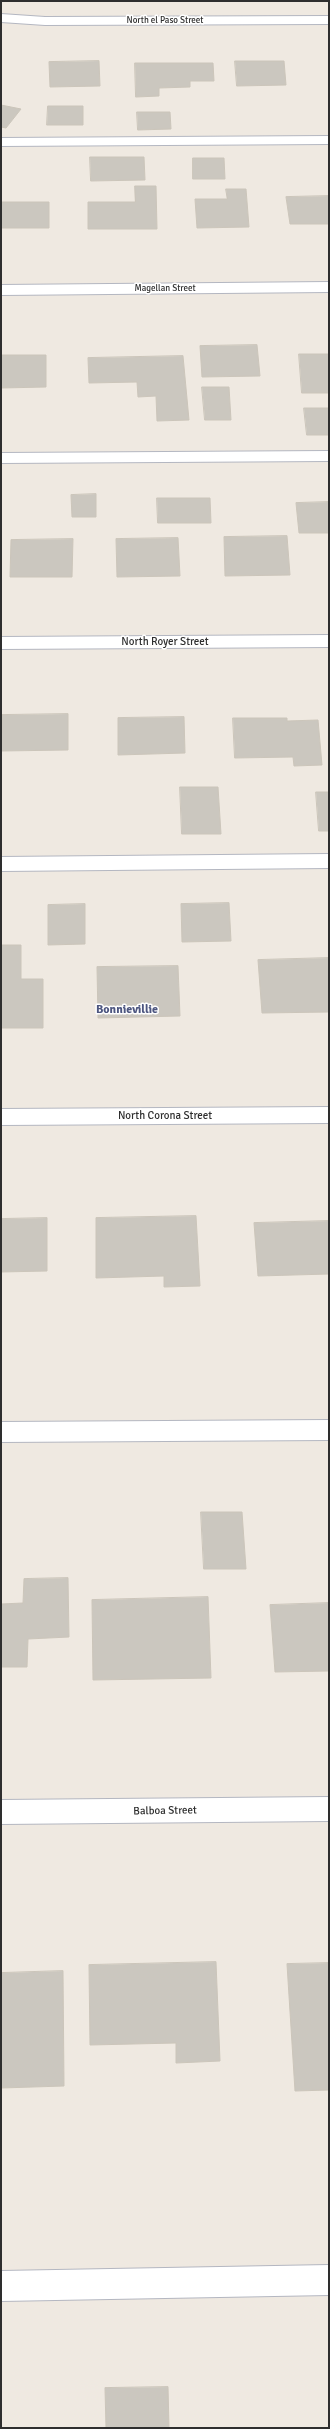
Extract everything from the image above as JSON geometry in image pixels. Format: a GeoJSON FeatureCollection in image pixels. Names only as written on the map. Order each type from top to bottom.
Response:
{"type":"FeatureCollection","features":[{"type":"Feature","properties":{"kind":"street","name":"North el Paso Street"},"geometry":{"type":"LineString","coordinates":[[1,18],[45,21],[329,20]]}},
{"type":"Feature","properties":{"kind":"street"},"geometry":{"type":"LineString","coordinates":[[1,142],[329,140]]}},
{"type":"Feature","properties":{"kind":"street","name":"Magellan Street"},"geometry":{"type":"LineString","coordinates":[[1,290],[329,287]]}},
{"type":"Feature","properties":{"kind":"street"},"geometry":{"type":"LineString","coordinates":[[1,458],[329,456]]}},
{"type":"Feature","properties":{"kind":"street","name":"North Royer Street"},"geometry":{"type":"LineString","coordinates":[[1,643],[329,641]]}},
{"type":"Feature","properties":{"kind":"street"},"geometry":{"type":"LineString","coordinates":[[1,864],[329,861]]}},
{"type":"Feature","properties":{"kind":"street","name":"North Corona Street"},"geometry":{"type":"LineString","coordinates":[[1,1117],[329,1115]]}},
{"type":"Feature","properties":{"kind":"street"},"geometry":{"type":"LineString","coordinates":[[1,1432],[329,1430]]}},
{"type":"Feature","properties":{"kind":"street","name":"Balboa Street"},"geometry":{"type":"LineString","coordinates":[[1,1812],[329,1809]]}},
{"type":"Feature","properties":{"kind":"street"},"geometry":{"type":"LineString","coordinates":[[1,2286],[329,2280]]}},
{"type":"Feature","properties":{"kind":"building"},"geometry":{"type":"Polygon","coordinates":[[[99,61],[100,86],[50,87],[49,62],[99,61]]]}},
{"type":"Feature","properties":{"kind":"building"},"geometry":{"type":"Polygon","coordinates":[[[235,61],[284,61],[286,85],[237,86],[235,61]]]}},
{"type":"Feature","properties":{"kind":"building"},"geometry":{"type":"Polygon","coordinates":[[[135,63],[213,63],[214,81],[190,81],[190,87],[159,88],[159,96],[136,97],[135,63]]]}},
{"type":"Feature","properties":{"kind":"building"},"geometry":{"type":"Polygon","coordinates":[[[1,105],[21,109],[6,128],[1,127],[1,105]]]}},
{"type":"Feature","properties":{"kind":"building"},"geometry":{"type":"Polygon","coordinates":[[[48,106],[83,106],[83,125],[47,125],[48,106]]]}},
{"type":"Feature","properties":{"kind":"building"},"geometry":{"type":"Polygon","coordinates":[[[137,112],[170,112],[171,129],[138,130],[137,112]]]}},
{"type":"Feature","properties":{"kind":"building"},"geometry":{"type":"Polygon","coordinates":[[[90,157],[144,157],[145,180],[91,181],[90,157]]]}},
{"type":"Feature","properties":{"kind":"building"},"geometry":{"type":"Polygon","coordinates":[[[193,158],[224,158],[225,179],[193,179],[193,158]]]}},
{"type":"Feature","properties":{"kind":"building"},"geometry":{"type":"Polygon","coordinates":[[[135,186],[156,186],[157,229],[88,229],[88,202],[135,202],[135,186]]]}},
{"type":"Feature","properties":{"kind":"building"},"geometry":{"type":"Polygon","coordinates":[[[226,189],[246,189],[249,227],[197,228],[195,199],[227,199],[226,189]]]}},
{"type":"Feature","properties":{"kind":"building"},"geometry":{"type":"Polygon","coordinates":[[[329,196],[329,224],[290,224],[286,197],[329,196]]]}},
{"type":"Feature","properties":{"kind":"building"},"geometry":{"type":"Polygon","coordinates":[[[1,202],[49,202],[49,228],[1,228],[1,202]]]}},
{"type":"Feature","properties":{"kind":"building"},"geometry":{"type":"Polygon","coordinates":[[[257,345],[260,376],[202,377],[200,346],[257,345]]]}},
{"type":"Feature","properties":{"kind":"building"},"geometry":{"type":"Polygon","coordinates":[[[299,354],[329,354],[329,393],[302,393],[299,354]]]}},
{"type":"Feature","properties":{"kind":"building"},"geometry":{"type":"Polygon","coordinates":[[[1,355],[46,355],[46,387],[1,388],[1,355]]]}},
{"type":"Feature","properties":{"kind":"building"},"geometry":{"type":"Polygon","coordinates":[[[183,356],[189,420],[157,421],[156,396],[138,397],[137,382],[89,383],[88,358],[183,356]]]}},
{"type":"Feature","properties":{"kind":"building"},"geometry":{"type":"Polygon","coordinates":[[[202,387],[229,387],[231,420],[205,420],[202,387]]]}},
{"type":"Feature","properties":{"kind":"building"},"geometry":{"type":"Polygon","coordinates":[[[304,408],[329,408],[329,435],[307,435],[304,408]]]}},
{"type":"Feature","properties":{"kind":"building"},"geometry":{"type":"Polygon","coordinates":[[[96,494],[96,517],[72,517],[71,495],[96,494]]]}},
{"type":"Feature","properties":{"kind":"building"},"geometry":{"type":"Polygon","coordinates":[[[157,498],[210,498],[211,523],[158,523],[157,498]]]}},
{"type":"Feature","properties":{"kind":"building"},"geometry":{"type":"Polygon","coordinates":[[[329,502],[329,533],[299,533],[296,503],[329,502]]]}},
{"type":"Feature","properties":{"kind":"building"},"geometry":{"type":"Polygon","coordinates":[[[287,536],[290,575],[225,576],[224,537],[287,536]]]}},
{"type":"Feature","properties":{"kind":"building"},"geometry":{"type":"Polygon","coordinates":[[[178,538],[180,576],[117,577],[116,539],[178,538]]]}},
{"type":"Feature","properties":{"kind":"building"},"geometry":{"type":"Polygon","coordinates":[[[73,539],[72,577],[10,577],[11,540],[73,539]]]}},
{"type":"Feature","properties":{"kind":"building"},"geometry":{"type":"Polygon","coordinates":[[[68,714],[68,750],[1,751],[2,715],[68,714]]]}},
{"type":"Feature","properties":{"kind":"building"},"geometry":{"type":"Polygon","coordinates":[[[184,717],[185,753],[118,755],[118,718],[184,717]]]}},
{"type":"Feature","properties":{"kind":"building"},"geometry":{"type":"Polygon","coordinates":[[[233,718],[287,718],[287,721],[318,720],[322,765],[294,766],[293,757],[235,758],[233,718]]]}},
{"type":"Feature","properties":{"kind":"building"},"geometry":{"type":"Polygon","coordinates":[[[180,787],[218,787],[221,834],[182,834],[180,787]]]}},
{"type":"Feature","properties":{"kind":"building"},"geometry":{"type":"Polygon","coordinates":[[[316,792],[329,792],[329,831],[319,831],[316,792]]]}},
{"type":"Feature","properties":{"kind":"building"},"geometry":{"type":"Polygon","coordinates":[[[229,903],[231,941],[182,942],[181,904],[229,903]]]}},
{"type":"Feature","properties":{"kind":"building"},"geometry":{"type":"Polygon","coordinates":[[[85,904],[85,944],[48,945],[48,905],[85,904]]]}},
{"type":"Feature","properties":{"kind":"building"},"geometry":{"type":"Polygon","coordinates":[[[1,945],[21,945],[21,979],[43,979],[43,1028],[1,1028],[1,945]]]}},
{"type":"Feature","properties":{"kind":"building"},"geometry":{"type":"Polygon","coordinates":[[[329,958],[329,1012],[262,1013],[258,960],[329,958]]]}},
{"type":"Feature","properties":{"kind":"building"},"geometry":{"type":"Polygon","coordinates":[[[178,966],[180,1016],[98,1018],[97,967],[178,966]]]}},
{"type":"Feature","properties":{"kind":"building"},"geometry":{"type":"Polygon","coordinates":[[[196,1216],[200,1286],[164,1287],[164,1276],[96,1278],[96,1218],[196,1216]]]}},
{"type":"Feature","properties":{"kind":"building"},"geometry":{"type":"Polygon","coordinates":[[[47,1218],[47,1271],[1,1272],[1,1219],[47,1218]]]}},
{"type":"Feature","properties":{"kind":"building"},"geometry":{"type":"Polygon","coordinates":[[[329,1221],[329,1274],[258,1276],[254,1223],[329,1221]]]}},
{"type":"Feature","properties":{"kind":"building"},"geometry":{"type":"Polygon","coordinates":[[[201,1512],[242,1512],[246,1569],[204,1569],[201,1512]]]}},
{"type":"Feature","properties":{"kind":"building"},"geometry":{"type":"Polygon","coordinates":[[[68,1578],[69,1637],[28,1639],[27,1667],[1,1667],[1,1604],[23,1603],[24,1579],[68,1578]]]}},
{"type":"Feature","properties":{"kind":"building"},"geometry":{"type":"Polygon","coordinates":[[[208,1597],[211,1678],[93,1680],[92,1600],[208,1597]]]}},
{"type":"Feature","properties":{"kind":"building"},"geometry":{"type":"Polygon","coordinates":[[[329,1603],[329,1671],[275,1672],[270,1605],[329,1603]]]}},
{"type":"Feature","properties":{"kind":"building"},"geometry":{"type":"Polygon","coordinates":[[[216,1962],[220,2061],[176,2063],[176,2043],[90,2045],[89,1965],[216,1962]]]}},
{"type":"Feature","properties":{"kind":"building"},"geometry":{"type":"Polygon","coordinates":[[[329,1963],[329,2090],[295,2091],[287,1964],[329,1963]]]}},
{"type":"Feature","properties":{"kind":"building"},"geometry":{"type":"Polygon","coordinates":[[[63,1971],[64,2086],[1,2088],[1,1973],[63,1971]]]}},
{"type":"Feature","properties":{"kind":"building"},"geometry":{"type":"Polygon","coordinates":[[[168,2387],[169,2428],[106,2428],[105,2388],[168,2387]]]}},
{"type":"Feature","properties":{"kind":"district","name":"Bonnievillie"},"geometry":{"type":"Point","coordinates":[127,1010]}}]}
